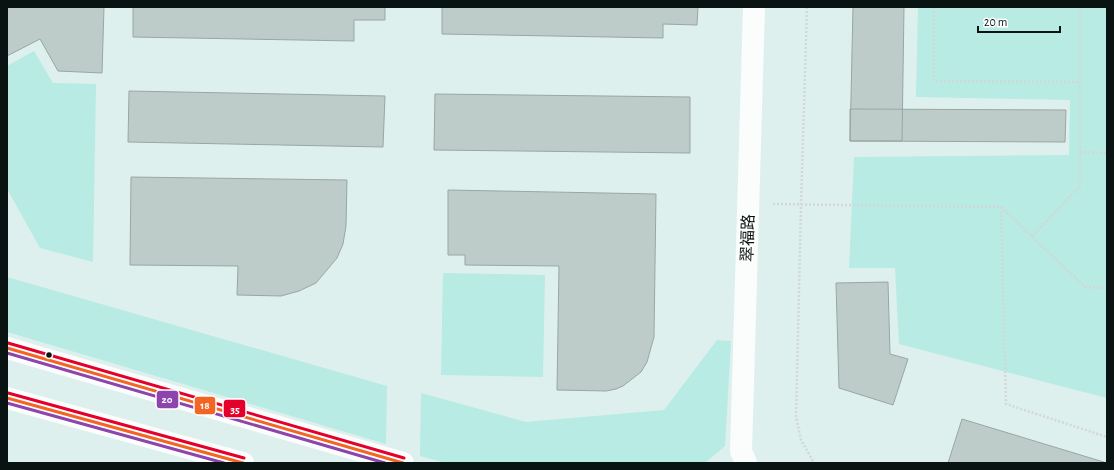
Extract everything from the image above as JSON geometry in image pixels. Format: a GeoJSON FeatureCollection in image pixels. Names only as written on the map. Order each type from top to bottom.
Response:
{"type":"FeatureCollection","features":[{"type":"Feature","properties":{"kind":"main road","name":"翠福路"},"geometry":{"type":"LineString","coordinates":[[738,459],[754,7]]}},
{"type":"Feature","properties":{"kind":"main road"},"geometry":{"type":"LineString","coordinates":[[7,348],[403,463]]}},
{"type":"Feature","properties":{"kind":"main road"},"geometry":{"type":"LineString","coordinates":[[7,398],[242,463]]}},
{"type":"Feature","properties":{"kind":"path"},"geometry":{"type":"LineString","coordinates":[[807,7],[796,417],[801,440],[814,463]]}},
{"type":"Feature","properties":{"kind":"path"},"geometry":{"type":"LineString","coordinates":[[934,7],[934,81],[1080,82]]}},
{"type":"Feature","properties":{"kind":"path"},"geometry":{"type":"LineString","coordinates":[[1032,236],[1080,186],[1080,7]]}},
{"type":"Feature","properties":{"kind":"path"},"geometry":{"type":"LineString","coordinates":[[1080,152],[1107,153]]}},
{"type":"Feature","properties":{"kind":"path"},"geometry":{"type":"LineString","coordinates":[[748,204],[1001,207],[1085,287],[1107,288]]}},
{"type":"Feature","properties":{"kind":"path"},"geometry":{"type":"LineString","coordinates":[[1001,207],[1006,404],[1107,437]]}},
{"type":"Feature","properties":{"kind":"green space"},"geometry":{"type":"Polygon","coordinates":[[[918,7],[1107,7],[1107,398],[899,344],[895,268],[849,268],[854,157],[1069,155],[1070,100],[916,97],[918,7]]]}},
{"type":"Feature","properties":{"kind":"green space"},"geometry":{"type":"Polygon","coordinates":[[[34,51],[53,83],[96,84],[93,262],[40,248],[7,189],[7,66],[34,51]]]}},
{"type":"Feature","properties":{"kind":"green space"},"geometry":{"type":"Polygon","coordinates":[[[443,273],[545,275],[543,377],[441,375],[443,273]]]}},
{"type":"Feature","properties":{"kind":"green space"},"geometry":{"type":"Polygon","coordinates":[[[7,277],[387,386],[386,444],[7,332],[7,277]]]}},
{"type":"Feature","properties":{"kind":"green space"},"geometry":{"type":"Polygon","coordinates":[[[717,340],[731,341],[725,446],[705,463],[446,463],[420,456],[421,393],[526,422],[664,410],[717,340]]]}},
{"type":"Feature","properties":{"kind":"building"},"geometry":{"type":"Polygon","coordinates":[[[7,7],[104,7],[102,73],[58,71],[40,39],[7,56],[7,7]]]}},
{"type":"Feature","properties":{"kind":"building"},"geometry":{"type":"Polygon","coordinates":[[[133,7],[385,7],[385,20],[354,20],[354,41],[133,37],[133,7]]]}},
{"type":"Feature","properties":{"kind":"building"},"geometry":{"type":"Polygon","coordinates":[[[442,7],[698,7],[697,25],[663,24],[663,38],[442,34],[442,7]]]}},
{"type":"Feature","properties":{"kind":"building"},"geometry":{"type":"Polygon","coordinates":[[[853,7],[904,7],[902,141],[850,141],[853,7]]]}},
{"type":"Feature","properties":{"kind":"building"},"geometry":{"type":"Polygon","coordinates":[[[129,91],[385,96],[383,147],[128,142],[129,91]]]}},
{"type":"Feature","properties":{"kind":"building"},"geometry":{"type":"Polygon","coordinates":[[[435,94],[690,97],[690,153],[434,150],[435,94]]]}},
{"type":"Feature","properties":{"kind":"building"},"geometry":{"type":"Polygon","coordinates":[[[850,109],[1066,110],[1065,142],[850,141],[850,109]]]}},
{"type":"Feature","properties":{"kind":"building"},"geometry":{"type":"Polygon","coordinates":[[[131,177],[347,180],[346,226],[343,244],[337,258],[316,283],[299,291],[281,296],[237,295],[238,266],[130,265],[131,177]]]}},
{"type":"Feature","properties":{"kind":"building"},"geometry":{"type":"Polygon","coordinates":[[[448,190],[656,194],[654,337],[647,362],[641,372],[623,386],[616,389],[606,391],[557,390],[559,266],[465,265],[465,255],[448,255],[448,190]]]}},
{"type":"Feature","properties":{"kind":"building"},"geometry":{"type":"Polygon","coordinates":[[[888,282],[890,354],[908,359],[893,405],[839,388],[836,283],[888,282]]]}},
{"type":"Feature","properties":{"kind":"building"},"geometry":{"type":"Polygon","coordinates":[[[962,419],[1107,463],[948,463],[962,419]]]}},
{"type":"Feature","properties":{"kind":"transit line","name":"35"},"geometry":{"type":"LineString","coordinates":[[8,343],[404,458]]}},
{"type":"Feature","properties":{"kind":"transit line","name":"18"},"geometry":{"type":"LineString","coordinates":[[7,348],[403,463]]}},
{"type":"Feature","properties":{"kind":"transit line","name":"20"},"geometry":{"type":"LineString","coordinates":[[7,353],[385,463]]}},
{"type":"Feature","properties":{"kind":"transit line","name":"35"},"geometry":{"type":"LineString","coordinates":[[8,393],[244,458]]}},
{"type":"Feature","properties":{"kind":"transit line","name":"18"},"geometry":{"type":"LineString","coordinates":[[7,398],[243,463]]}},
{"type":"Feature","properties":{"kind":"transit line","name":"20"},"geometry":{"type":"LineString","coordinates":[[7,403],[224,463]]}}]}
